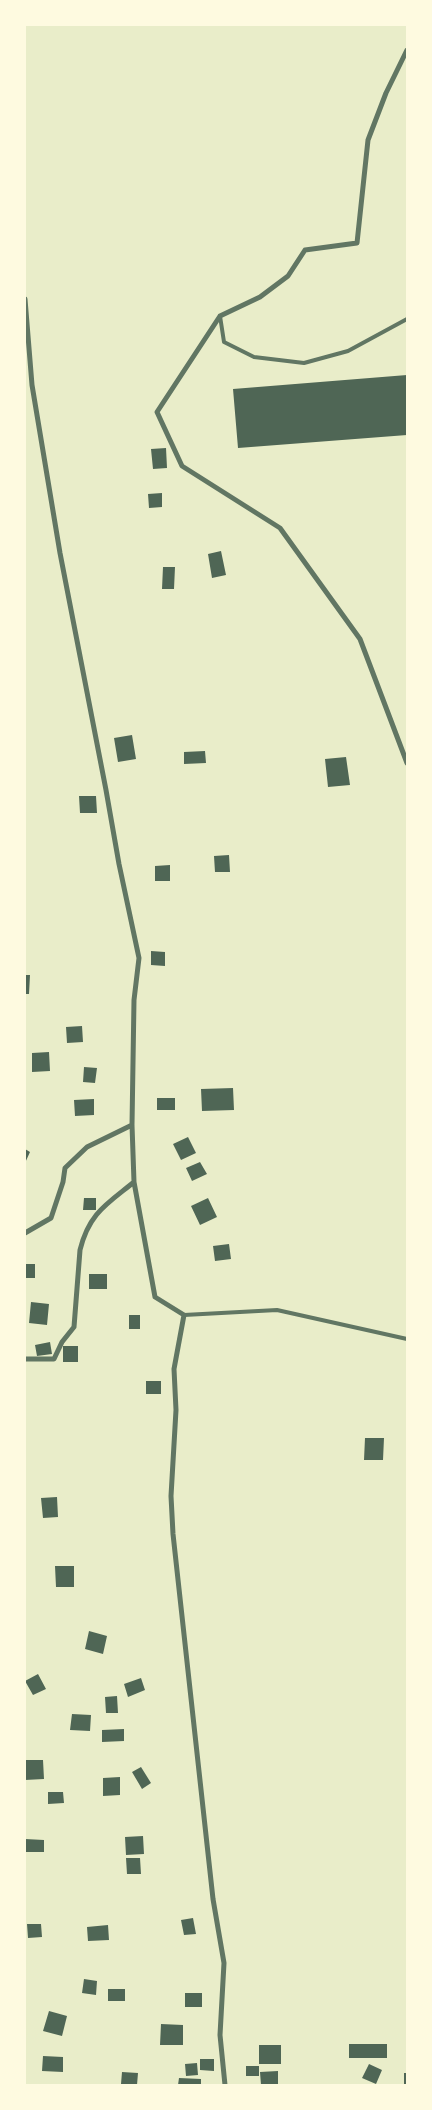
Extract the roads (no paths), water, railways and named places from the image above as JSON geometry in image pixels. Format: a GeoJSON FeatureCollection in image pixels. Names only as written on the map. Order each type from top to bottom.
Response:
{"type":"FeatureCollection","features":[{"type":"Feature","properties":{"kind":"street"},"geometry":{"type":"LineString","coordinates":[[407,50],[386,92],[368,140],[357,243],[305,250],[288,276],[260,296],[220,316],[157,412],[182,466],[280,528],[360,638],[407,763]]}},
{"type":"Feature","properties":{"kind":"street"},"geometry":{"type":"LineString","coordinates":[[25,299],[32,385],[74,633],[139,958],[134,1000],[132,1125],[134,1182],[155,1297],[184,1315],[174,1370],[176,1410],[171,1496],[173,1534],[213,1899],[224,1963],[220,2035],[225,2085]]}},
{"type":"Feature","properties":{"kind":"street"},"geometry":{"type":"LineString","coordinates":[[25,385],[32,385]]}},
{"type":"Feature","properties":{"kind":"street"},"geometry":{"type":"LineString","coordinates":[[25,1233],[51,1218],[63,1182],[65,1168],[87,1147],[132,1125]]}},
{"type":"Feature","properties":{"kind":"street"},"geometry":{"type":"LineString","coordinates":[[25,1358],[54,1359],[62,1342],[74,1327],[80,1250],[83,1240],[97,1212],[134,1182]]}},
{"type":"Feature","properties":{"kind":"lane"},"geometry":{"type":"LineString","coordinates":[[220,316],[224,342],[254,358],[304,363],[348,351],[407,319]]}},
{"type":"Feature","properties":{"kind":"lane"},"geometry":{"type":"LineString","coordinates":[[184,1315],[278,1310],[407,1338]]}}]}
